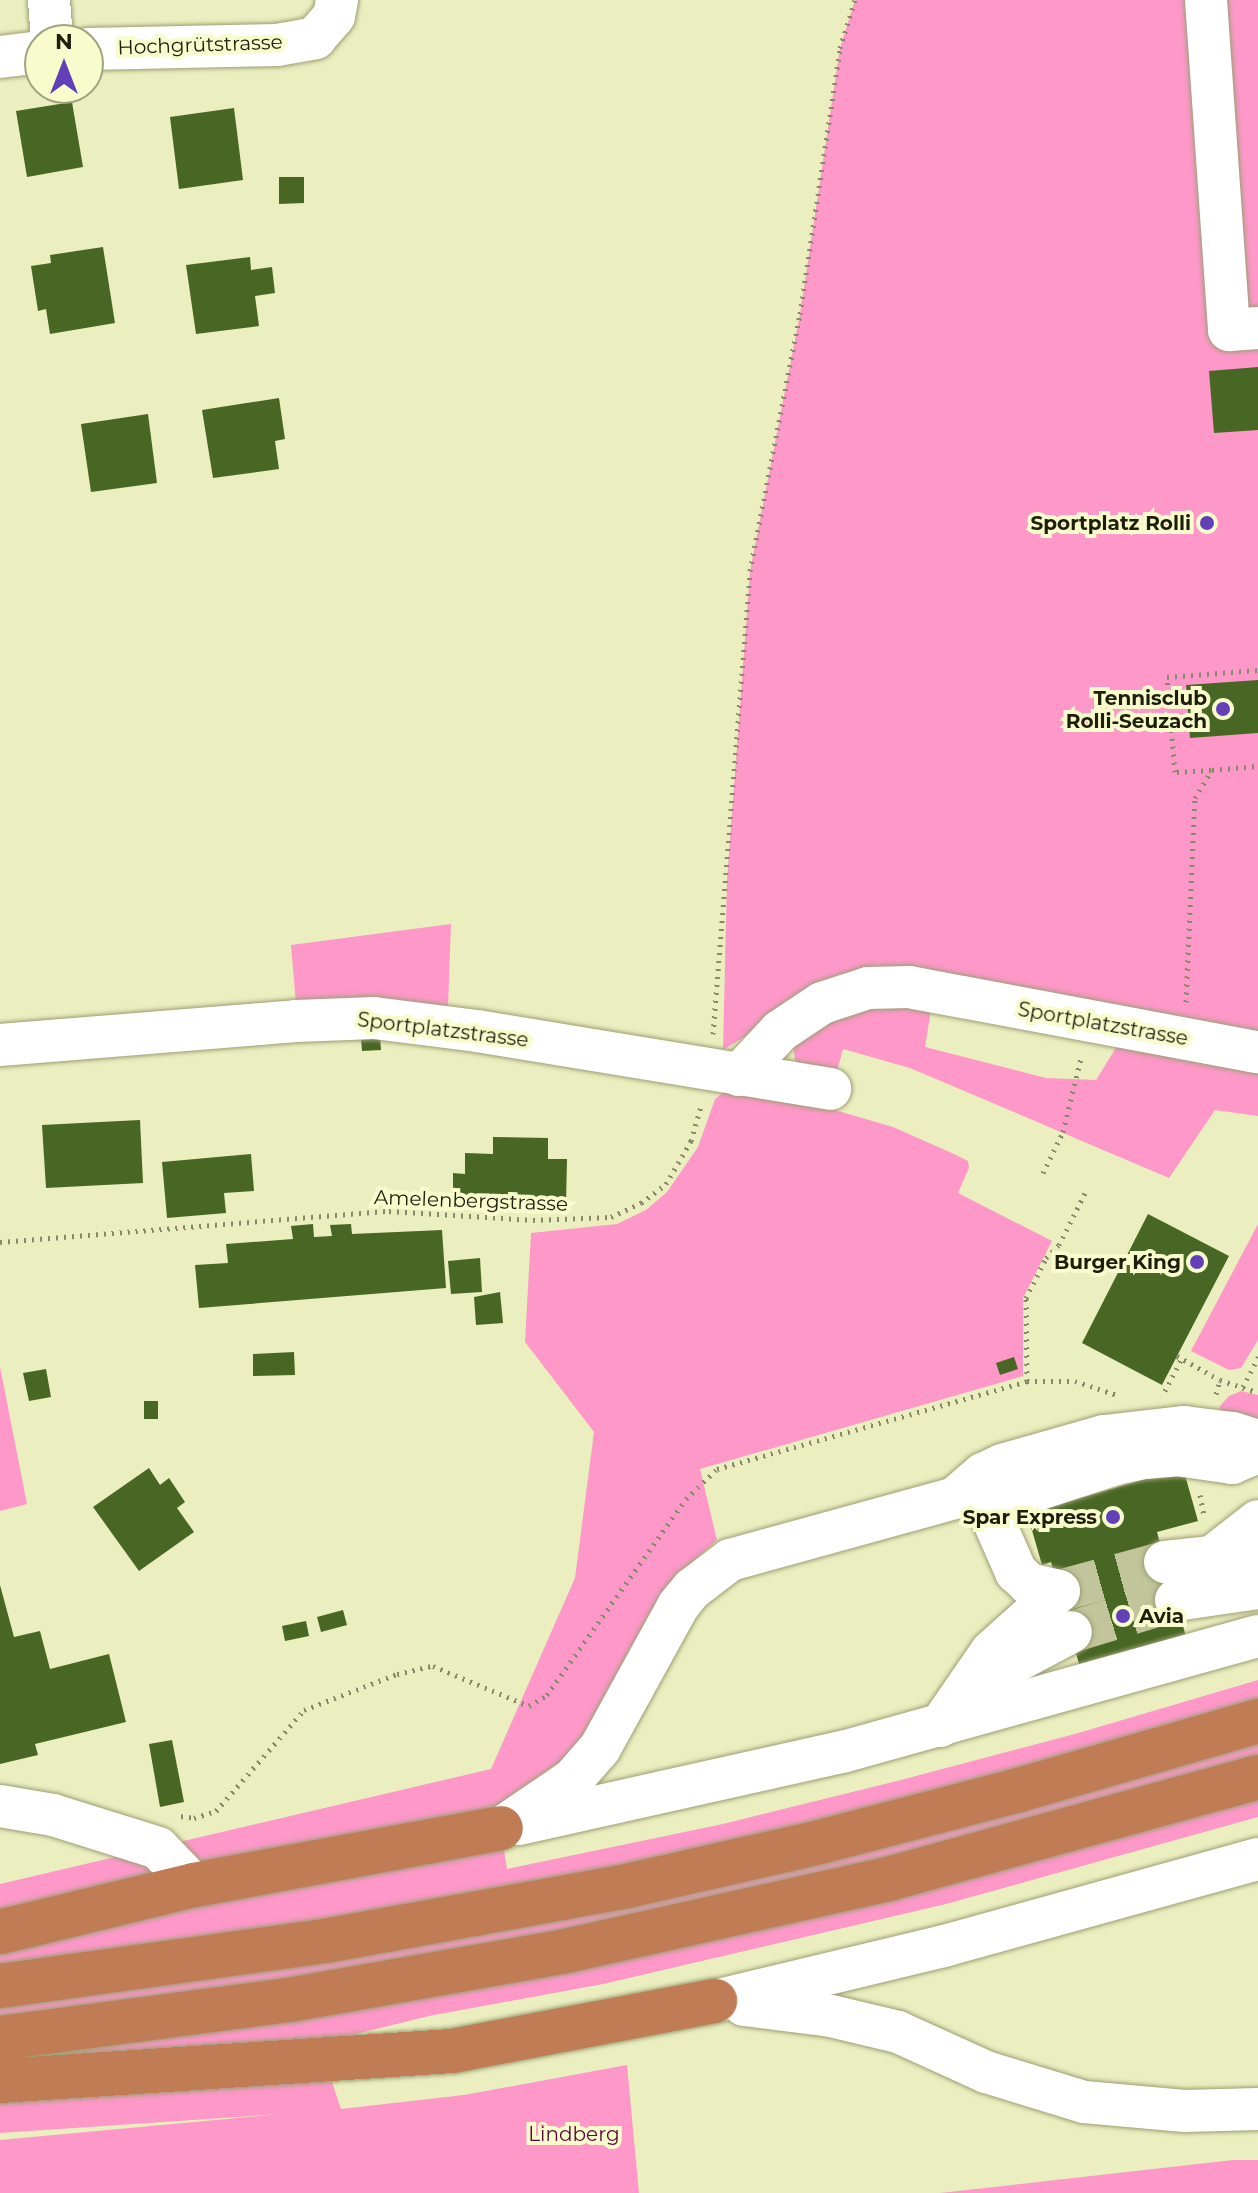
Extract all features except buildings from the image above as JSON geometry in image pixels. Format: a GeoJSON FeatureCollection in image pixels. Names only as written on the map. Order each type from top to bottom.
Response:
{"type":"FeatureCollection","features":[{"type":"Feature","properties":{"kind":"highway"},"geometry":{"type":"LineString","coordinates":[[0,1986],[325,1941],[627,1886],[836,1838],[1258,1721]]}},
{"type":"Feature","properties":{"kind":"highway"},"geometry":{"type":"LineString","coordinates":[[0,2038],[289,2000],[451,1974],[595,1945],[888,1879],[1258,1777]]}},
{"type":"Feature","properties":{"kind":"highway"},"geometry":{"type":"LineString","coordinates":[[0,1932],[194,1885],[501,1828]]}},
{"type":"Feature","properties":{"kind":"highway"},"geometry":{"type":"LineString","coordinates":[[0,2081],[452,2051],[715,2001]]}},
{"type":"Feature","properties":{"kind":"street"},"geometry":{"type":"LineString","coordinates":[[49,0],[51,24]]}},
{"type":"Feature","properties":{"kind":"street","name":"Hochgrütstrasse"},"geometry":{"type":"LineString","coordinates":[[104,49],[277,45],[315,38],[334,16],[337,0]]}},
{"type":"Feature","properties":{"kind":"street"},"geometry":{"type":"LineString","coordinates":[[1206,0],[1229,330],[1258,328]]}},
{"type":"Feature","properties":{"kind":"street"},"geometry":{"type":"LineString","coordinates":[[0,57],[24,54]]}},
{"type":"Feature","properties":{"kind":"street","name":"Sportplatzstrasse"},"geometry":{"type":"LineString","coordinates":[[725,1073],[822,1003],[868,988],[909,987],[1258,1052]]}},
{"type":"Feature","properties":{"kind":"street","name":"Sportplatzstrasse"},"geometry":{"type":"LineString","coordinates":[[0,1045],[296,1021],[374,1018],[477,1031],[830,1089]]}},
{"type":"Feature","properties":{"kind":"street"},"geometry":{"type":"LineString","coordinates":[[501,1828],[573,1779],[600,1748],[678,1606],[700,1582],[730,1560],[955,1498],[983,1474],[1002,1465],[1104,1436],[1184,1427],[1233,1433],[1258,1441]]}},
{"type":"Feature","properties":{"kind":"street"},"geometry":{"type":"LineString","coordinates":[[952,1710],[991,1652],[1059,1591],[1039,1588],[1022,1578],[992,1517],[1018,1496],[1116,1464],[1177,1455],[1232,1463],[1258,1452]]}},
{"type":"Feature","properties":{"kind":"street"},"geometry":{"type":"LineString","coordinates":[[1258,1521],[1212,1557],[1170,1581],[1258,1588]]}},
{"type":"Feature","properties":{"kind":"street"},"geometry":{"type":"LineString","coordinates":[[1212,1557],[1258,1565]]}},
{"type":"Feature","properties":{"kind":"street"},"geometry":{"type":"LineString","coordinates":[[952,1710],[1027,1652],[1071,1632]]}},
{"type":"Feature","properties":{"kind":"street"},"geometry":{"type":"LineString","coordinates":[[501,1828],[952,1710],[1258,1636]]}},
{"type":"Feature","properties":{"kind":"street"},"geometry":{"type":"LineString","coordinates":[[0,1806],[53,1815],[158,1848],[194,1885]]}},
{"type":"Feature","properties":{"kind":"street"},"geometry":{"type":"LineString","coordinates":[[715,2001],[944,1946],[1258,1859]]}},
{"type":"Feature","properties":{"kind":"street"},"geometry":{"type":"LineString","coordinates":[[715,2001],[831,2016],[898,2032],[986,2072],[1084,2102],[1185,2111],[1258,2109]]}},
{"type":"Feature","properties":{"kind":"path","name":"Amelenbergstrasse"},"geometry":{"type":"LineString","coordinates":[[0,1242],[389,1211],[533,1220],[611,1217],[641,1203],[666,1184],[725,1073],[750,571],[800,314],[840,48],[855,0]]}},
{"type":"Feature","properties":{"kind":"path"},"geometry":{"type":"LineString","coordinates":[[1258,670],[1167,677],[1175,772],[1258,766]]}},
{"type":"Feature","properties":{"kind":"path"},"geometry":{"type":"LineString","coordinates":[[1186,1038],[1195,798],[1212,770]]}},
{"type":"Feature","properties":{"kind":"path"},"geometry":{"type":"LineString","coordinates":[[1043,1173],[1063,1132],[1076,1077]]}},
{"type":"Feature","properties":{"kind":"path"},"geometry":{"type":"LineString","coordinates":[[1027,1381],[1026,1298],[1046,1258],[1059,1245],[1085,1193]]}},
{"type":"Feature","properties":{"kind":"path"},"geometry":{"type":"LineString","coordinates":[[1177,1356],[1220,1380],[1258,1392]]}},
{"type":"Feature","properties":{"kind":"path"},"geometry":{"type":"LineString","coordinates":[[1243,1387],[1258,1357]]}},
{"type":"Feature","properties":{"kind":"path"},"geometry":{"type":"LineString","coordinates":[[133,1839],[168,1816],[194,1818],[216,1811],[304,1710],[397,1674],[433,1666],[529,1706],[547,1695],[686,1499],[717,1469],[1027,1381],[1075,1381],[1127,1399]]}},
{"type":"Feature","properties":{"kind":"green space"},"geometry":{"type":"Polygon","coordinates":[[[855,0],[1258,0],[1258,1052],[812,995],[723,1050],[727,880],[750,571],[800,314],[840,48],[855,0]]]}},
{"type":"Feature","properties":{"kind":"green space"},"geometry":{"type":"Polygon","coordinates":[[[451,924],[448,1007],[296,1004],[291,945],[451,924]]]}},
{"type":"Feature","properties":{"kind":"green space"},"geometry":{"type":"Polygon","coordinates":[[[932,1004],[925,1047],[1046,1078],[1096,1080],[1119,1043],[1258,1069],[1258,1116],[1215,1110],[1169,1178],[910,1068],[843,1049],[836,1075],[804,1069],[795,1060],[793,1043],[844,1006],[932,1004]]]}},
{"type":"Feature","properties":{"kind":"green space","name":"Lindberg"},"geometry":{"type":"Polygon","coordinates":[[[726,1090],[821,1106],[893,1127],[954,1154],[968,1161],[969,1168],[958,1193],[1052,1241],[1023,1298],[1023,1376],[700,1469],[717,1540],[685,1568],[576,1750],[498,1811],[507,1869],[723,1824],[897,1781],[1075,1734],[1258,1680],[1258,1817],[946,1904],[603,1984],[429,2016],[319,2043],[341,2109],[464,2095],[627,2065],[639,2193],[0,2193],[0,2140],[280,2114],[0,2133],[0,1884],[491,1769],[575,1578],[594,1432],[525,1342],[531,1233],[617,1224],[646,1210],[667,1192],[698,1147],[715,1099],[726,1090]]]}},
{"type":"Feature","properties":{"kind":"green space"},"geometry":{"type":"Polygon","coordinates":[[[1258,1224],[1258,1340],[1241,1368],[1229,1370],[1191,1351],[1258,1224]]]}},
{"type":"Feature","properties":{"kind":"green space"},"geometry":{"type":"Polygon","coordinates":[[[0,1367],[27,1504],[0,1511],[0,1367]]]}},
{"type":"Feature","properties":{"kind":"green space"},"geometry":{"type":"Polygon","coordinates":[[[1241,1391],[1258,1395],[1258,1426],[1218,1416],[1220,1406],[1229,1396],[1241,1391]]]}},
{"type":"Feature","properties":{"kind":"green space"},"geometry":{"type":"Polygon","coordinates":[[[1233,2160],[1258,2160],[1258,2193],[940,2193],[1233,2160]]]}},
{"type":"Feature","properties":{"kind":"tunnel"},"geometry":{"type":"LineString","coordinates":[[1059,1591],[1165,1562]]}},
{"type":"Feature","properties":{"kind":"tunnel"},"geometry":{"type":"LineString","coordinates":[[1071,1632],[1176,1600]]}},
{"type":"Feature","properties":{"kind":"place","name":"Sportplatz Rolli"},"geometry":{"type":"Point","coordinates":[1207,523]}},
{"type":"Feature","properties":{"kind":"place","name":"Tennisclub Rolli-Seuzach"},"geometry":{"type":"Point","coordinates":[1223,709]}},
{"type":"Feature","properties":{"kind":"place","name":"Burger King"},"geometry":{"type":"Point","coordinates":[1197,1262]}},
{"type":"Feature","properties":{"kind":"place","name":"Spar Express"},"geometry":{"type":"Point","coordinates":[1113,1517]}},
{"type":"Feature","properties":{"kind":"place","name":"Avia"},"geometry":{"type":"Point","coordinates":[1123,1616]}}]}
